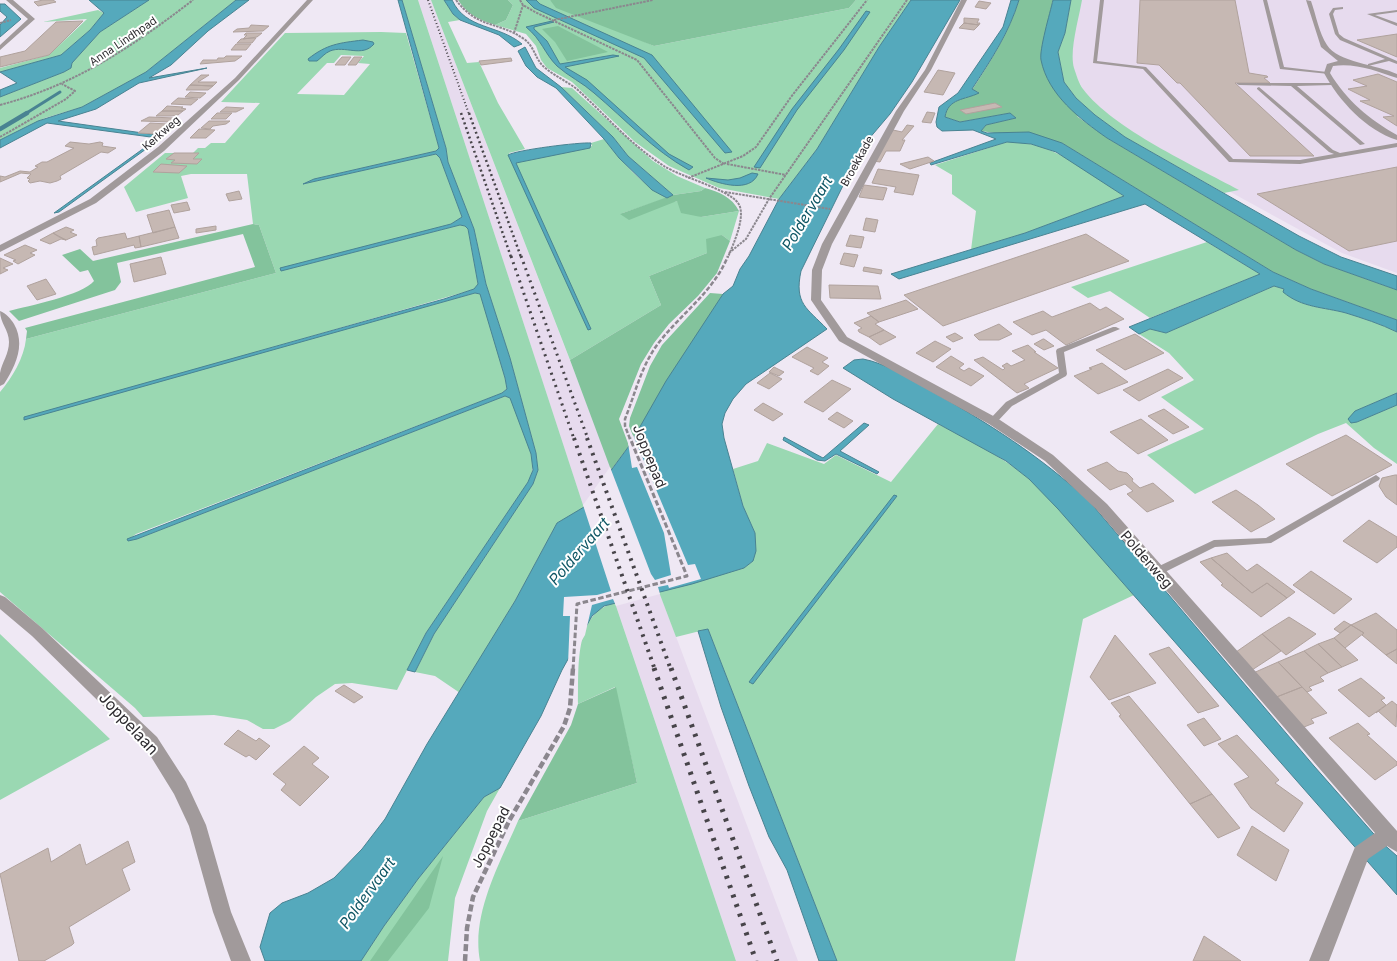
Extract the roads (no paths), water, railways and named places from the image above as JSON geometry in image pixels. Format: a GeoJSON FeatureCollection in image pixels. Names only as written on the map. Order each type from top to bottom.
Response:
{"type":"FeatureCollection","features":[{"type":"Feature","properties":{"kind":"street"},"geometry":{"type":"LineString","coordinates":[[0,48],[32,19],[9,0]]}},
{"type":"Feature","properties":{"kind":"street","name":"Kerkweg"},"geometry":{"type":"LineString","coordinates":[[0,249],[93,201],[161,149],[237,79],[310,0]]}},
{"type":"Feature","properties":{"kind":"street","name":"Broekkade"},"geometry":{"type":"LineString","coordinates":[[843,339],[816,300],[817,270],[827,244],[864,173],[900,111],[928,70],[964,0]]}},
{"type":"Feature","properties":{"kind":"street"},"geometry":{"type":"LineString","coordinates":[[1308,1],[1324,47],[1344,62]]}},
{"type":"Feature","properties":{"kind":"street"},"geometry":{"type":"LineString","coordinates":[[1397,76],[1370,66],[1344,62],[1330,64],[1327,74],[1341,97],[1357,112],[1397,138]]}},
{"type":"Feature","properties":{"kind":"street"},"geometry":{"type":"LineString","coordinates":[[0,314],[14,331],[15,348],[8,368],[0,382]]}},
{"type":"Feature","properties":{"kind":"street","name":"Polderweg"},"geometry":{"type":"LineString","coordinates":[[843,339],[993,421],[1049,458],[1102,507],[1388,839]]}},
{"type":"Feature","properties":{"kind":"street","name":"Joppelaan"},"geometry":{"type":"LineString","coordinates":[[0,601],[37,632],[151,742],[180,788],[196,825],[222,912],[241,961]]}},
{"type":"Feature","properties":{"kind":"street"},"geometry":{"type":"LineString","coordinates":[[1319,961],[1360,853],[1388,839]]}},
{"type":"Feature","properties":{"kind":"lane"},"geometry":{"type":"LineString","coordinates":[[1102,0],[1095,62],[1144,68],[1231,161],[1300,162],[1397,145]]}},
{"type":"Feature","properties":{"kind":"lane"},"geometry":{"type":"LineString","coordinates":[[1265,0],[1282,68],[1327,74]]}},
{"type":"Feature","properties":{"kind":"lane"},"geometry":{"type":"LineString","coordinates":[[1342,8],[1334,9],[1331,14],[1337,34],[1342,39],[1397,63]]}},
{"type":"Feature","properties":{"kind":"lane"},"geometry":{"type":"LineString","coordinates":[[1397,11],[1369,14],[1397,25]]}},
{"type":"Feature","properties":{"kind":"lane"},"geometry":{"type":"LineString","coordinates":[[1370,66],[1389,60]]}},
{"type":"Feature","properties":{"kind":"lane"},"geometry":{"type":"LineString","coordinates":[[1239,84],[1332,84]]}},
{"type":"Feature","properties":{"kind":"lane"},"geometry":{"type":"LineString","coordinates":[[1292,84],[1362,144]]}},
{"type":"Feature","properties":{"kind":"lane"},"geometry":{"type":"LineString","coordinates":[[1259,88],[1331,151],[1339,155]]}},
{"type":"Feature","properties":{"kind":"lane"},"geometry":{"type":"LineString","coordinates":[[993,421],[1009,404],[1063,374],[1060,351],[1116,328]]}},
{"type":"Feature","properties":{"kind":"lane"},"geometry":{"type":"LineString","coordinates":[[1158,571],[1214,544],[1268,540],[1376,478]]}},
{"type":"Feature","properties":{"kind":"water"},"geometry":{"type":"Polygon","coordinates":[[[89,0],[149,0],[100,32],[72,63],[71,68],[0,97],[0,90],[17,83],[0,72],[61,55],[90,30],[104,13],[89,0]]]}},
{"type":"Feature","properties":{"kind":"water"},"geometry":{"type":"Polygon","coordinates":[[[236,0],[249,0],[208,31],[171,65],[149,78],[207,68],[139,83],[96,109],[58,121],[164,136],[59,212],[54,213],[158,138],[47,123],[0,148],[0,140],[38,121],[82,107],[146,72],[236,0]]]}},
{"type":"Feature","properties":{"kind":"water"},"geometry":{"type":"Polygon","coordinates":[[[398,0],[402,0],[446,148],[448,162],[474,229],[486,284],[510,358],[536,453],[538,470],[533,484],[434,634],[415,672],[407,670],[426,633],[528,482],[533,470],[531,454],[510,398],[505,396],[137,539],[128,541],[127,539],[502,393],[507,389],[505,378],[480,294],[475,293],[24,420],[24,417],[474,289],[478,284],[468,229],[460,225],[281,271],[280,268],[451,224],[462,217],[440,158],[436,154],[303,184],[314,179],[436,151],[439,148],[398,0]]]}},
{"type":"Feature","properties":{"kind":"water"},"geometry":{"type":"Polygon","coordinates":[[[444,0],[452,0],[465,17],[503,33],[522,44],[514,47],[499,35],[460,20],[453,14],[444,0]]]}},
{"type":"Feature","properties":{"kind":"water"},"geometry":{"type":"Polygon","coordinates":[[[526,0],[536,0],[540,4],[652,55],[732,152],[725,153],[644,58],[534,8],[526,0]]]}},
{"type":"Feature","properties":{"kind":"water","name":"Poldervaart"},"geometry":{"type":"Polygon","coordinates":[[[911,0],[960,0],[912,82],[890,114],[862,147],[801,271],[799,291],[801,298],[808,310],[827,329],[746,384],[733,399],[725,413],[722,424],[724,438],[743,506],[755,533],[756,551],[753,561],[744,568],[692,584],[604,606],[592,616],[562,670],[541,716],[500,788],[484,797],[418,879],[361,961],[265,961],[260,947],[270,913],[282,903],[308,893],[334,878],[362,849],[385,819],[427,744],[515,601],[557,523],[584,507],[629,446],[666,381],[723,294],[733,286],[740,269],[749,256],[779,199],[817,149],[879,47],[911,0]]]}},
{"type":"Feature","properties":{"kind":"water"},"geometry":{"type":"Polygon","coordinates":[[[1011,0],[1019,0],[1005,35],[972,89],[979,93],[953,103],[945,117],[960,122],[1010,113],[1016,118],[986,125],[981,131],[987,133],[1029,132],[1062,143],[1273,272],[1311,289],[1397,320],[1397,332],[1346,313],[1305,304],[1283,292],[1284,289],[1274,286],[1166,333],[1150,329],[1139,334],[1129,327],[1260,274],[1145,204],[899,279],[891,274],[1025,233],[1124,196],[1056,152],[1031,144],[1007,142],[931,165],[930,163],[996,139],[973,130],[942,131],[937,127],[936,122],[939,107],[958,93],[1003,27],[1011,0]]]}},
{"type":"Feature","properties":{"kind":"water"},"geometry":{"type":"Polygon","coordinates":[[[1053,0],[1071,0],[1065,33],[1058,52],[1064,82],[1076,98],[1095,115],[1125,137],[1299,236],[1341,257],[1397,276],[1397,290],[1324,264],[1296,250],[1107,138],[1086,123],[1066,105],[1050,84],[1041,60],[1043,40],[1053,0]]]}},
{"type":"Feature","properties":{"kind":"water"},"geometry":{"type":"Polygon","coordinates":[[[0,4],[5,4],[21,19],[0,37],[0,25],[7,17],[0,11],[0,4]]]}},
{"type":"Feature","properties":{"kind":"water"},"geometry":{"type":"Polygon","coordinates":[[[866,11],[870,12],[844,50],[797,110],[760,168],[754,167],[792,109],[866,11]]]}},
{"type":"Feature","properties":{"kind":"water"},"geometry":{"type":"Polygon","coordinates":[[[554,22],[534,27],[534,29],[547,41],[560,64],[613,55],[619,56],[565,67],[587,80],[669,154],[693,167],[689,170],[663,153],[590,89],[557,66],[536,37],[526,27],[554,22]]]}},
{"type":"Feature","properties":{"kind":"water"},"geometry":{"type":"Polygon","coordinates":[[[363,40],[373,42],[374,44],[369,48],[359,51],[342,49],[330,51],[317,61],[309,61],[308,59],[321,50],[334,45],[363,40]]]}},
{"type":"Feature","properties":{"kind":"water"},"geometry":{"type":"Polygon","coordinates":[[[525,47],[536,68],[561,87],[613,137],[628,156],[673,195],[667,198],[652,190],[619,158],[604,139],[556,88],[537,77],[526,66],[518,51],[525,47]]]}},
{"type":"Feature","properties":{"kind":"water"},"geometry":{"type":"Polygon","coordinates":[[[591,143],[590,148],[516,163],[591,329],[588,330],[508,155],[548,147],[591,143]]]}},
{"type":"Feature","properties":{"kind":"water"},"geometry":{"type":"Polygon","coordinates":[[[752,173],[758,174],[754,180],[742,185],[719,183],[706,178],[728,180],[752,173]]]}},
{"type":"Feature","properties":{"kind":"water"},"geometry":{"type":"Polygon","coordinates":[[[863,359],[896,371],[992,427],[1052,469],[1090,502],[1314,766],[1380,841],[1397,856],[1397,895],[1058,509],[1029,479],[1006,461],[893,399],[843,368],[854,360],[863,359]]]}},
{"type":"Feature","properties":{"kind":"water"},"geometry":{"type":"Polygon","coordinates":[[[1397,393],[1397,405],[1357,422],[1351,423],[1348,419],[1355,411],[1397,393]]]}},
{"type":"Feature","properties":{"kind":"water"},"geometry":{"type":"Polygon","coordinates":[[[864,423],[869,425],[840,451],[879,472],[877,474],[836,454],[825,461],[817,460],[783,440],[784,437],[823,458],[864,423]]]}},
{"type":"Feature","properties":{"kind":"water"},"geometry":{"type":"Polygon","coordinates":[[[894,495],[897,496],[753,684],[749,682],[894,495]]]}},
{"type":"Feature","properties":{"kind":"water"},"geometry":{"type":"Polygon","coordinates":[[[708,629],[837,961],[819,961],[787,870],[769,837],[749,786],[721,707],[698,631],[708,629]]]}},
{"type":"Feature","properties":{"kind":"waterway"},"geometry":{"type":"LineString","coordinates":[[25,114],[60,92]]}},
{"type":"Feature","properties":{"kind":"waterway"},"geometry":{"type":"LineString","coordinates":[[0,129],[27,113]]}},
{"type":"Feature","properties":{"kind":"railway"},"geometry":{"type":"LineString","coordinates":[[428,0],[469,114]]}},
{"type":"Feature","properties":{"kind":"railway"},"geometry":{"type":"LineString","coordinates":[[461,113],[511,257]]}},
{"type":"Feature","properties":{"kind":"railway"},"geometry":{"type":"LineString","coordinates":[[469,113],[521,257]]}},
{"type":"Feature","properties":{"kind":"railway"},"geometry":{"type":"LineString","coordinates":[[511,256],[574,439]]}},
{"type":"Feature","properties":{"kind":"railway"},"geometry":{"type":"LineString","coordinates":[[521,256],[588,439]]}},
{"type":"Feature","properties":{"kind":"railway"},"geometry":{"type":"LineString","coordinates":[[574,438],[655,670]]}},
{"type":"Feature","properties":{"kind":"railway"},"geometry":{"type":"LineString","coordinates":[[587,438],[671,670]]}},
{"type":"Feature","properties":{"kind":"railway"},"geometry":{"type":"LineString","coordinates":[[654,668],[756,961]]}},
{"type":"Feature","properties":{"kind":"railway"},"geometry":{"type":"LineString","coordinates":[[671,668],[777,961]]}}]}
